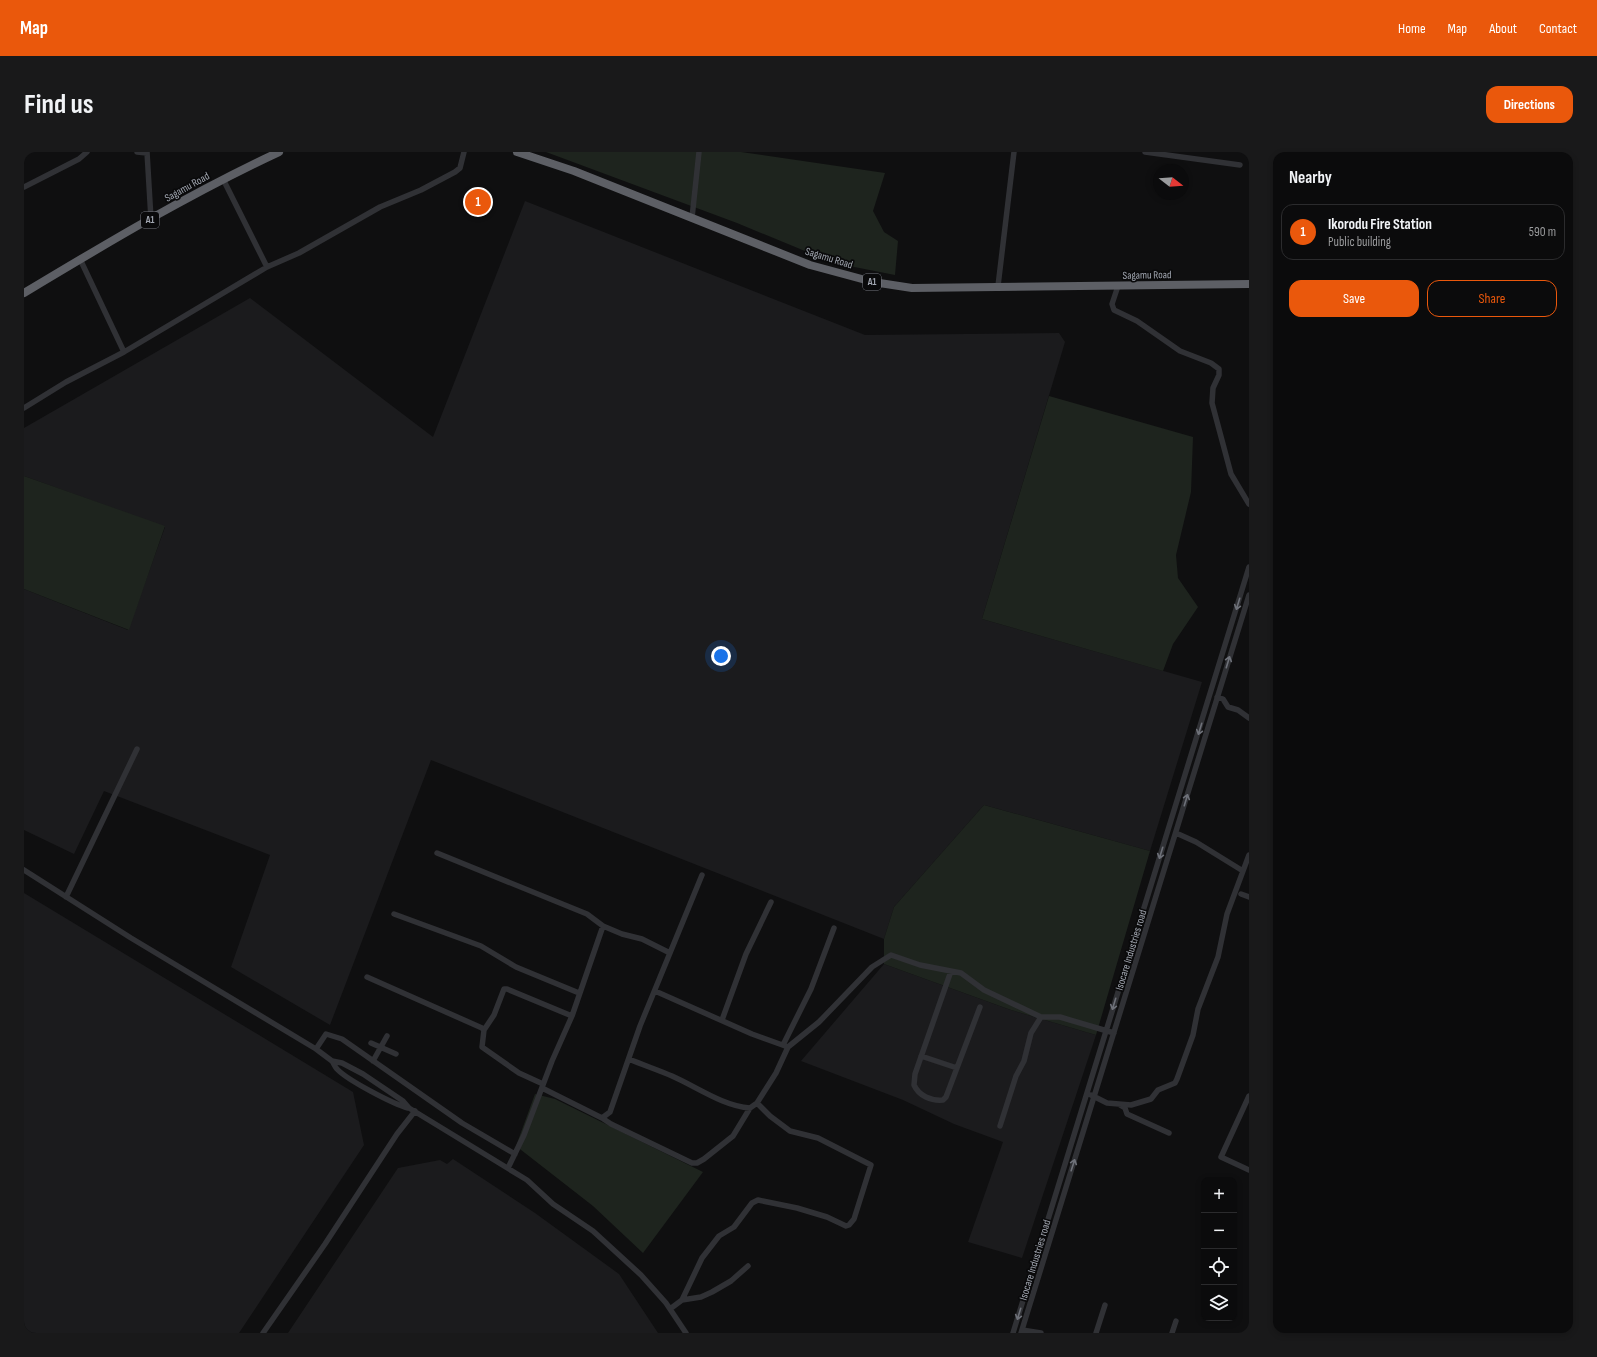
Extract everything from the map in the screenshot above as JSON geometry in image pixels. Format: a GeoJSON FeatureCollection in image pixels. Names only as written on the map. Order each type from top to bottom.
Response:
{"type":"FeatureCollection","features":[{"type":"Feature","properties":{"kind":"highway","name":"Sagamu Road"},"geometry":{"type":"LineString","coordinates":[[24,293],[80,259],[223,179],[279,152]]}},
{"type":"Feature","properties":{"kind":"highway","name":"Sagamu Road"},"geometry":{"type":"LineString","coordinates":[[517,152],[574,171],[810,265],[873,282],[912,288],[1249,284]]}},
{"type":"Feature","properties":{"kind":"street"},"geometry":{"type":"LineString","coordinates":[[24,187],[79,159],[87,152]]}},
{"type":"Feature","properties":{"kind":"street"},"geometry":{"type":"LineString","coordinates":[[137,152],[147,153],[151,219]]}},
{"type":"Feature","properties":{"kind":"street"},"geometry":{"type":"LineString","coordinates":[[24,408],[66,382],[124,352],[267,267],[299,253],[380,207],[421,190],[455,172],[460,168],[464,152]]}},
{"type":"Feature","properties":{"kind":"street"},"geometry":{"type":"LineString","coordinates":[[692,218],[699,152]]}},
{"type":"Feature","properties":{"kind":"street"},"geometry":{"type":"LineString","coordinates":[[998,286],[1014,152]]}},
{"type":"Feature","properties":{"kind":"street"},"geometry":{"type":"LineString","coordinates":[[1145,152],[1240,165]]}},
{"type":"Feature","properties":{"kind":"street"},"geometry":{"type":"LineString","coordinates":[[223,179],[267,267]]}},
{"type":"Feature","properties":{"kind":"street"},"geometry":{"type":"LineString","coordinates":[[80,259],[124,352]]}},
{"type":"Feature","properties":{"kind":"street"},"geometry":{"type":"LineString","coordinates":[[1118,286],[1112,304],[1114,310],[1137,321],[1180,351],[1211,363],[1219,369],[1219,375],[1213,388],[1212,403],[1231,474],[1249,504]]}},
{"type":"Feature","properties":{"kind":"street","name":"Isocare Industries road"},"geometry":{"type":"LineString","coordinates":[[1013,1333],[1249,567]]}},
{"type":"Feature","properties":{"kind":"street","name":"Isocare Industries road"},"geometry":{"type":"LineString","coordinates":[[1022,1331],[1249,595]]}},
{"type":"Feature","properties":{"kind":"street"},"geometry":{"type":"LineString","coordinates":[[1215,676],[1223,678]]}},
{"type":"Feature","properties":{"kind":"street"},"geometry":{"type":"LineString","coordinates":[[1217,697],[1223,699],[1228,707],[1238,710],[1249,718]]}},
{"type":"Feature","properties":{"kind":"street"},"geometry":{"type":"LineString","coordinates":[[66,897],[137,748]]}},
{"type":"Feature","properties":{"kind":"street"},"geometry":{"type":"LineString","coordinates":[[1176,833],[1196,842],[1243,871]]}},
{"type":"Feature","properties":{"kind":"street"},"geometry":{"type":"LineString","coordinates":[[437,853],[586,914],[603,926],[622,934],[642,939],[670,953]]}},
{"type":"Feature","properties":{"kind":"street"},"geometry":{"type":"LineString","coordinates":[[1087,1094],[1107,1103],[1120,1105],[1135,1104],[1152,1099],[1158,1090],[1175,1083],[1193,1035],[1198,1009],[1218,957],[1227,914],[1249,854]]}},
{"type":"Feature","properties":{"kind":"street"},"geometry":{"type":"LineString","coordinates":[[24,870],[131,938],[316,1049],[332,1061],[337,1069],[368,1089],[398,1105],[415,1110],[527,1180],[553,1204],[593,1231],[641,1275],[670,1309],[686,1333]]}},
{"type":"Feature","properties":{"kind":"street"},"geometry":{"type":"LineString","coordinates":[[602,1118],[606,1117],[612,1108],[629,1059],[670,953],[702,876]]}},
{"type":"Feature","properties":{"kind":"street"},"geometry":{"type":"LineString","coordinates":[[1241,894],[1249,897]]}},
{"type":"Feature","properties":{"kind":"street"},"geometry":{"type":"LineString","coordinates":[[722,1020],[746,954],[771,902]]}},
{"type":"Feature","properties":{"kind":"street"},"geometry":{"type":"LineString","coordinates":[[394,914],[470,941],[516,966],[579,993]]}},
{"type":"Feature","properties":{"kind":"street"},"geometry":{"type":"LineString","coordinates":[[508,1168],[524,1135],[572,1016],[603,926]]}},
{"type":"Feature","properties":{"kind":"street"},"geometry":{"type":"LineString","coordinates":[[572,1016],[507,989],[504,990],[494,1015],[484,1030],[482,1048],[522,1075],[611,1124],[692,1163],[697,1162],[733,1136],[750,1108],[758,1103],[776,1073],[785,1046],[811,989],[834,928]]}},
{"type":"Feature","properties":{"kind":"street"},"geometry":{"type":"LineString","coordinates":[[785,1046],[819,1022],[848,989],[872,967],[891,955],[920,965],[960,972],[984,990],[1041,1017],[1060,1017],[1114,1033]]}},
{"type":"Feature","properties":{"kind":"street"},"geometry":{"type":"LineString","coordinates":[[951,971],[921,1056],[914,1085],[920,1093],[930,1099],[943,1100],[946,1097],[980,1007]]}},
{"type":"Feature","properties":{"kind":"street"},"geometry":{"type":"LineString","coordinates":[[367,977],[484,1030]]}},
{"type":"Feature","properties":{"kind":"street"},"geometry":{"type":"LineString","coordinates":[[656,991],[752,1034],[785,1046]]}},
{"type":"Feature","properties":{"kind":"street"},"geometry":{"type":"LineString","coordinates":[[1000,1126],[1016,1076],[1024,1061],[1031,1033],[1041,1017]]}},
{"type":"Feature","properties":{"kind":"street"},"geometry":{"type":"LineString","coordinates":[[316,1049],[326,1034],[342,1039],[462,1123],[515,1154]]}},
{"type":"Feature","properties":{"kind":"street"},"geometry":{"type":"LineString","coordinates":[[373,1061],[387,1036]]}},
{"type":"Feature","properties":{"kind":"street"},"geometry":{"type":"LineString","coordinates":[[372,1043],[396,1054]]}},
{"type":"Feature","properties":{"kind":"street"},"geometry":{"type":"LineString","coordinates":[[921,1056],[956,1068]]}},
{"type":"Feature","properties":{"kind":"street"},"geometry":{"type":"LineString","coordinates":[[629,1059],[672,1076],[715,1097],[743,1108],[750,1108]]}},
{"type":"Feature","properties":{"kind":"street"},"geometry":{"type":"LineString","coordinates":[[332,1061],[342,1063],[363,1074],[403,1101],[409,1108]]}},
{"type":"Feature","properties":{"kind":"street"},"geometry":{"type":"LineString","coordinates":[[1249,1096],[1221,1158],[1249,1170]]}},
{"type":"Feature","properties":{"kind":"street"},"geometry":{"type":"LineString","coordinates":[[670,1309],[682,1300],[702,1258],[720,1236],[734,1227],[752,1203],[758,1200],[805,1210],[827,1217],[846,1226],[849,1226],[854,1219],[871,1165],[818,1138],[790,1131],[770,1116],[758,1103]]}},
{"type":"Feature","properties":{"kind":"street"},"geometry":{"type":"LineString","coordinates":[[1120,1105],[1125,1108],[1127,1114],[1169,1133]]}},
{"type":"Feature","properties":{"kind":"street"},"geometry":{"type":"LineString","coordinates":[[263,1333],[325,1244],[397,1134],[415,1110]]}},
{"type":"Feature","properties":{"kind":"street"},"geometry":{"type":"LineString","coordinates":[[682,1300],[701,1297],[712,1292],[731,1281],[748,1266]]}},
{"type":"Feature","properties":{"kind":"street"},"geometry":{"type":"LineString","coordinates":[[1096,1333],[1105,1305]]}},
{"type":"Feature","properties":{"kind":"street"},"geometry":{"type":"LineString","coordinates":[[1172,1333],[1176,1320]]}},
{"type":"Feature","properties":{"kind":"street"},"geometry":{"type":"LineString","coordinates":[[1022,1331],[1041,1333]]}},
{"type":"Feature","properties":{"kind":"shaded area"},"geometry":{"type":"Polygon","coordinates":[[[546,152],[741,152],[885,173],[873,211],[884,232],[898,241],[895,275],[834,263],[737,223],[546,152]]]}},
{"type":"Feature","properties":{"kind":"shaded area"},"geometry":{"type":"Polygon","coordinates":[[[525,201],[865,335],[1059,333],[1065,342],[982,619],[1202,682],[1150,851],[984,805],[894,907],[884,939],[431,760],[330,1025],[231,967],[270,855],[104,791],[74,854],[24,830],[24,589],[128,630],[165,527],[24,476],[24,428],[250,298],[433,437],[525,201]]]}},
{"type":"Feature","properties":{"kind":"shaded area"},"geometry":{"type":"Polygon","coordinates":[[[1049,396],[1193,437],[1191,492],[1176,555],[1178,578],[1198,607],[1173,644],[1163,671],[982,619],[1049,396]]]}},
{"type":"Feature","properties":{"kind":"shaded area"},"geometry":{"type":"Polygon","coordinates":[[[24,476],[165,526],[129,630],[24,589],[24,476]]]}},
{"type":"Feature","properties":{"kind":"shaded area"},"geometry":{"type":"Polygon","coordinates":[[[984,805],[1150,851],[1096,1035],[1011,1010],[884,964],[884,939],[894,907],[984,805]]]}},
{"type":"Feature","properties":{"kind":"shaded area"},"geometry":{"type":"Polygon","coordinates":[[[24,893],[353,1092],[364,1145],[239,1333],[24,1333],[24,893]]]}},
{"type":"Feature","properties":{"kind":"shaded area"},"geometry":{"type":"Polygon","coordinates":[[[884,964],[1011,1010],[1096,1035],[1022,1258],[968,1242],[1003,1142],[954,1124],[903,1100],[801,1061],[884,964]]]}},
{"type":"Feature","properties":{"kind":"shaded area"},"geometry":{"type":"Polygon","coordinates":[[[535,1094],[555,1099],[703,1172],[643,1253],[593,1206],[516,1146],[535,1094]]]}},
{"type":"Feature","properties":{"kind":"shaded area"},"geometry":{"type":"Polygon","coordinates":[[[453,1159],[535,1213],[619,1274],[658,1333],[288,1333],[398,1168],[440,1160],[447,1164],[453,1159]]]}},
{"type":"Feature","properties":{"kind":"place","name":"Ikorodu Fire Station"},"geometry":{"type":"Point","coordinates":[478,202]}}]}
